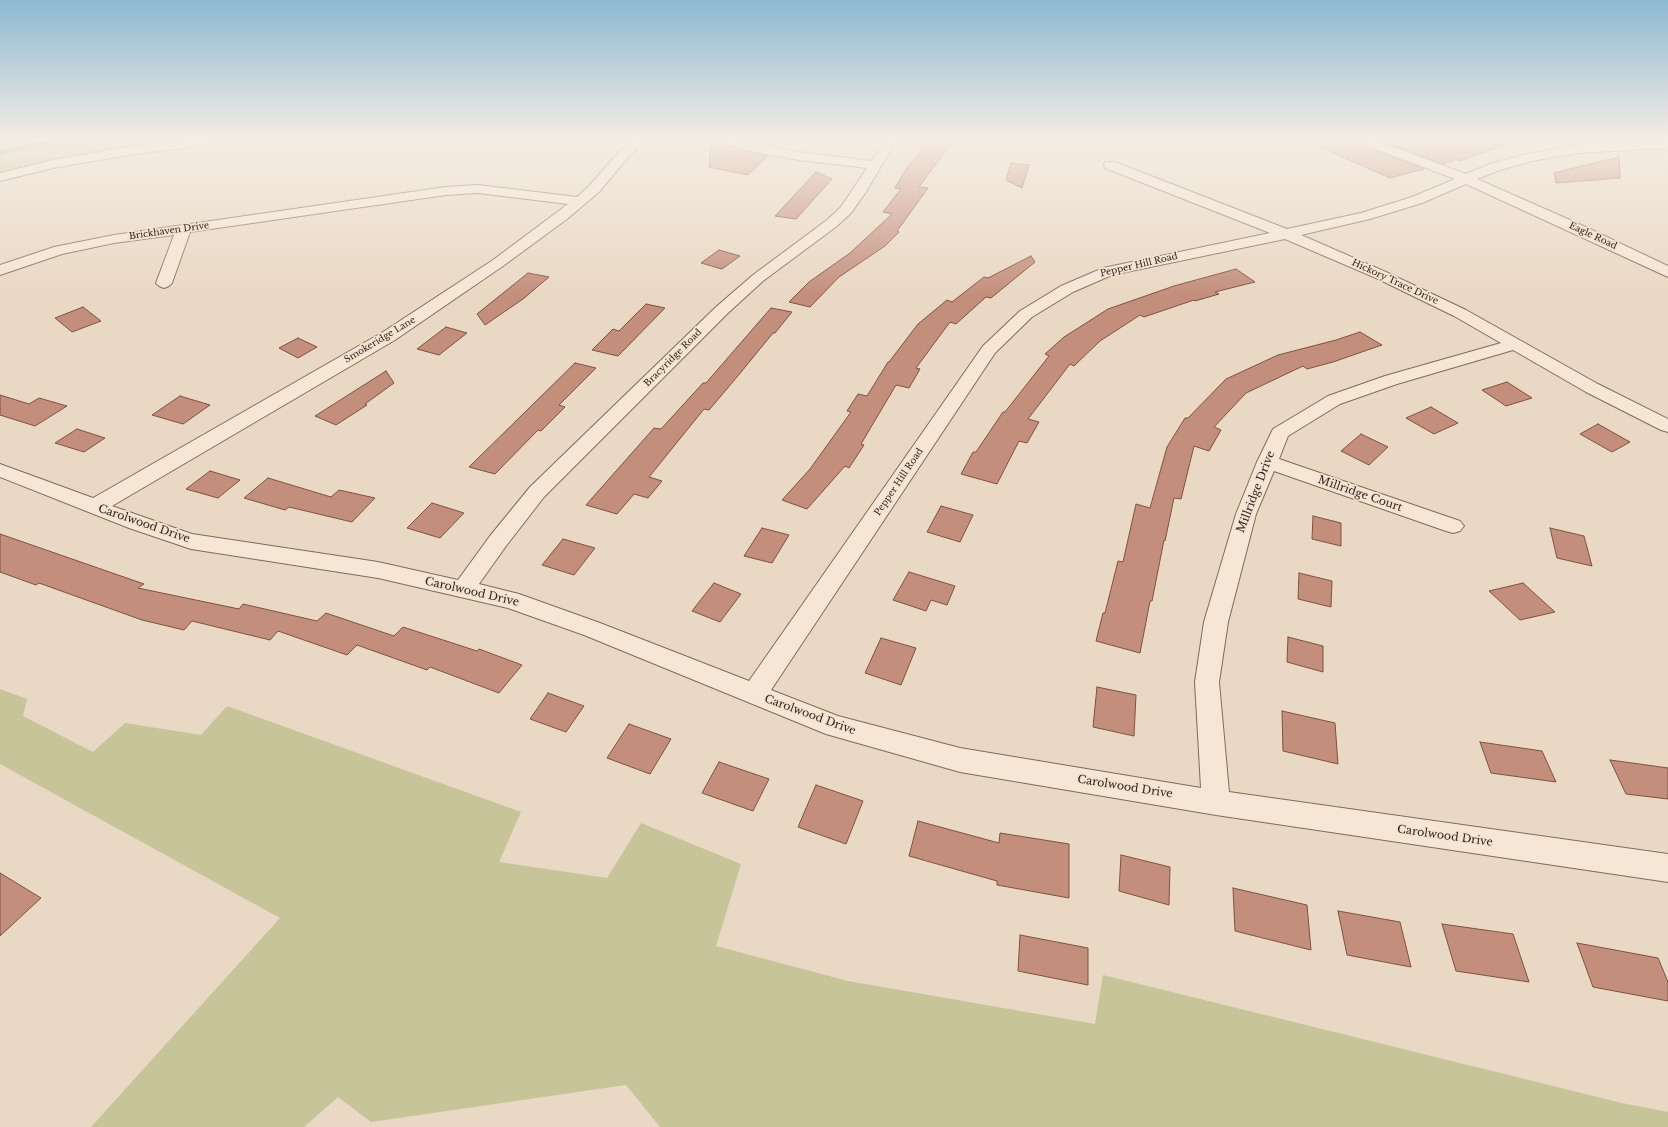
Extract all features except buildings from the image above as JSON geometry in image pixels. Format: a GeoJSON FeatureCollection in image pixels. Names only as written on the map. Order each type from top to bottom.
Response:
{"type":"FeatureCollection","features":[{"type":"Feature","properties":{"kind":"street","name":"Brickhaven Drive"},"geometry":{"type":"LineString","coordinates":[[0,270],[59,250],[114,239],[442,192]]}},
{"type":"Feature","properties":{"kind":"street","name":"Brickhaven Drive"},"geometry":{"type":"LineString","coordinates":[[498,192],[580,201]]}},
{"type":"Feature","properties":{"kind":"street","name":"Smokeridge Lane"},"geometry":{"type":"LineString","coordinates":[[94,508],[389,336],[520,248],[591,192]]}},
{"type":"Feature","properties":{"kind":"street","name":"Bracyridge Road"},"geometry":{"type":"LineString","coordinates":[[463,590],[498,541],[537,492],[722,310],[758,278],[846,210],[860,192]]}},
{"type":"Feature","properties":{"kind":"street","name":"Hickory Trace Drive"},"geometry":{"type":"LineString","coordinates":[[1178,192],[1286,234],[1381,274],[1460,313],[1592,388],[1668,426]]}},
{"type":"Feature","properties":{"kind":"street","name":"Pepper Hill Road"},"geometry":{"type":"LineString","coordinates":[[754,694],[989,350],[1026,314],[1067,289],[1108,271],[1365,216],[1417,200],[1437,192]]}},
{"type":"Feature","properties":{"kind":"street","name":"Eagle Road"},"geometry":{"type":"LineString","coordinates":[[1494,192],[1583,231],[1668,272]]}},
{"type":"Feature","properties":{"kind":"street"},"geometry":{"type":"LineString","coordinates":[[164,283],[184,228]]}},
{"type":"Feature","properties":{"kind":"street","name":"Millridge Drive"},"geometry":{"type":"LineString","coordinates":[[1216,803],[1207,682],[1216,622],[1246,514],[1280,433],[1334,400],[1391,380],[1516,344]]}},
{"type":"Feature","properties":{"kind":"street","name":"Millridge Court"},"geometry":{"type":"LineString","coordinates":[[1267,462],[1453,526]]}},
{"type":"Feature","properties":{"kind":"street","name":"Carolwood Drive"},"geometry":{"type":"LineString","coordinates":[[0,470],[94,508],[191,541],[378,570],[511,600],[592,629],[835,726],[960,760],[1216,803],[1668,868]]}},
{"type":"Feature","properties":{"kind":"shaded area"},"geometry":{"type":"Polygon","coordinates":[[[0,689],[27,699],[23,716],[93,752],[125,723],[201,735],[227,706],[521,812],[499,862],[607,878],[641,823],[741,864],[716,946],[848,981],[1095,1024],[1103,975],[1622,1103],[1668,1112],[1668,1127],[660,1127],[626,1085],[371,1122],[338,1097],[304,1127],[91,1127],[280,918],[0,764],[0,689]]]}}]}
